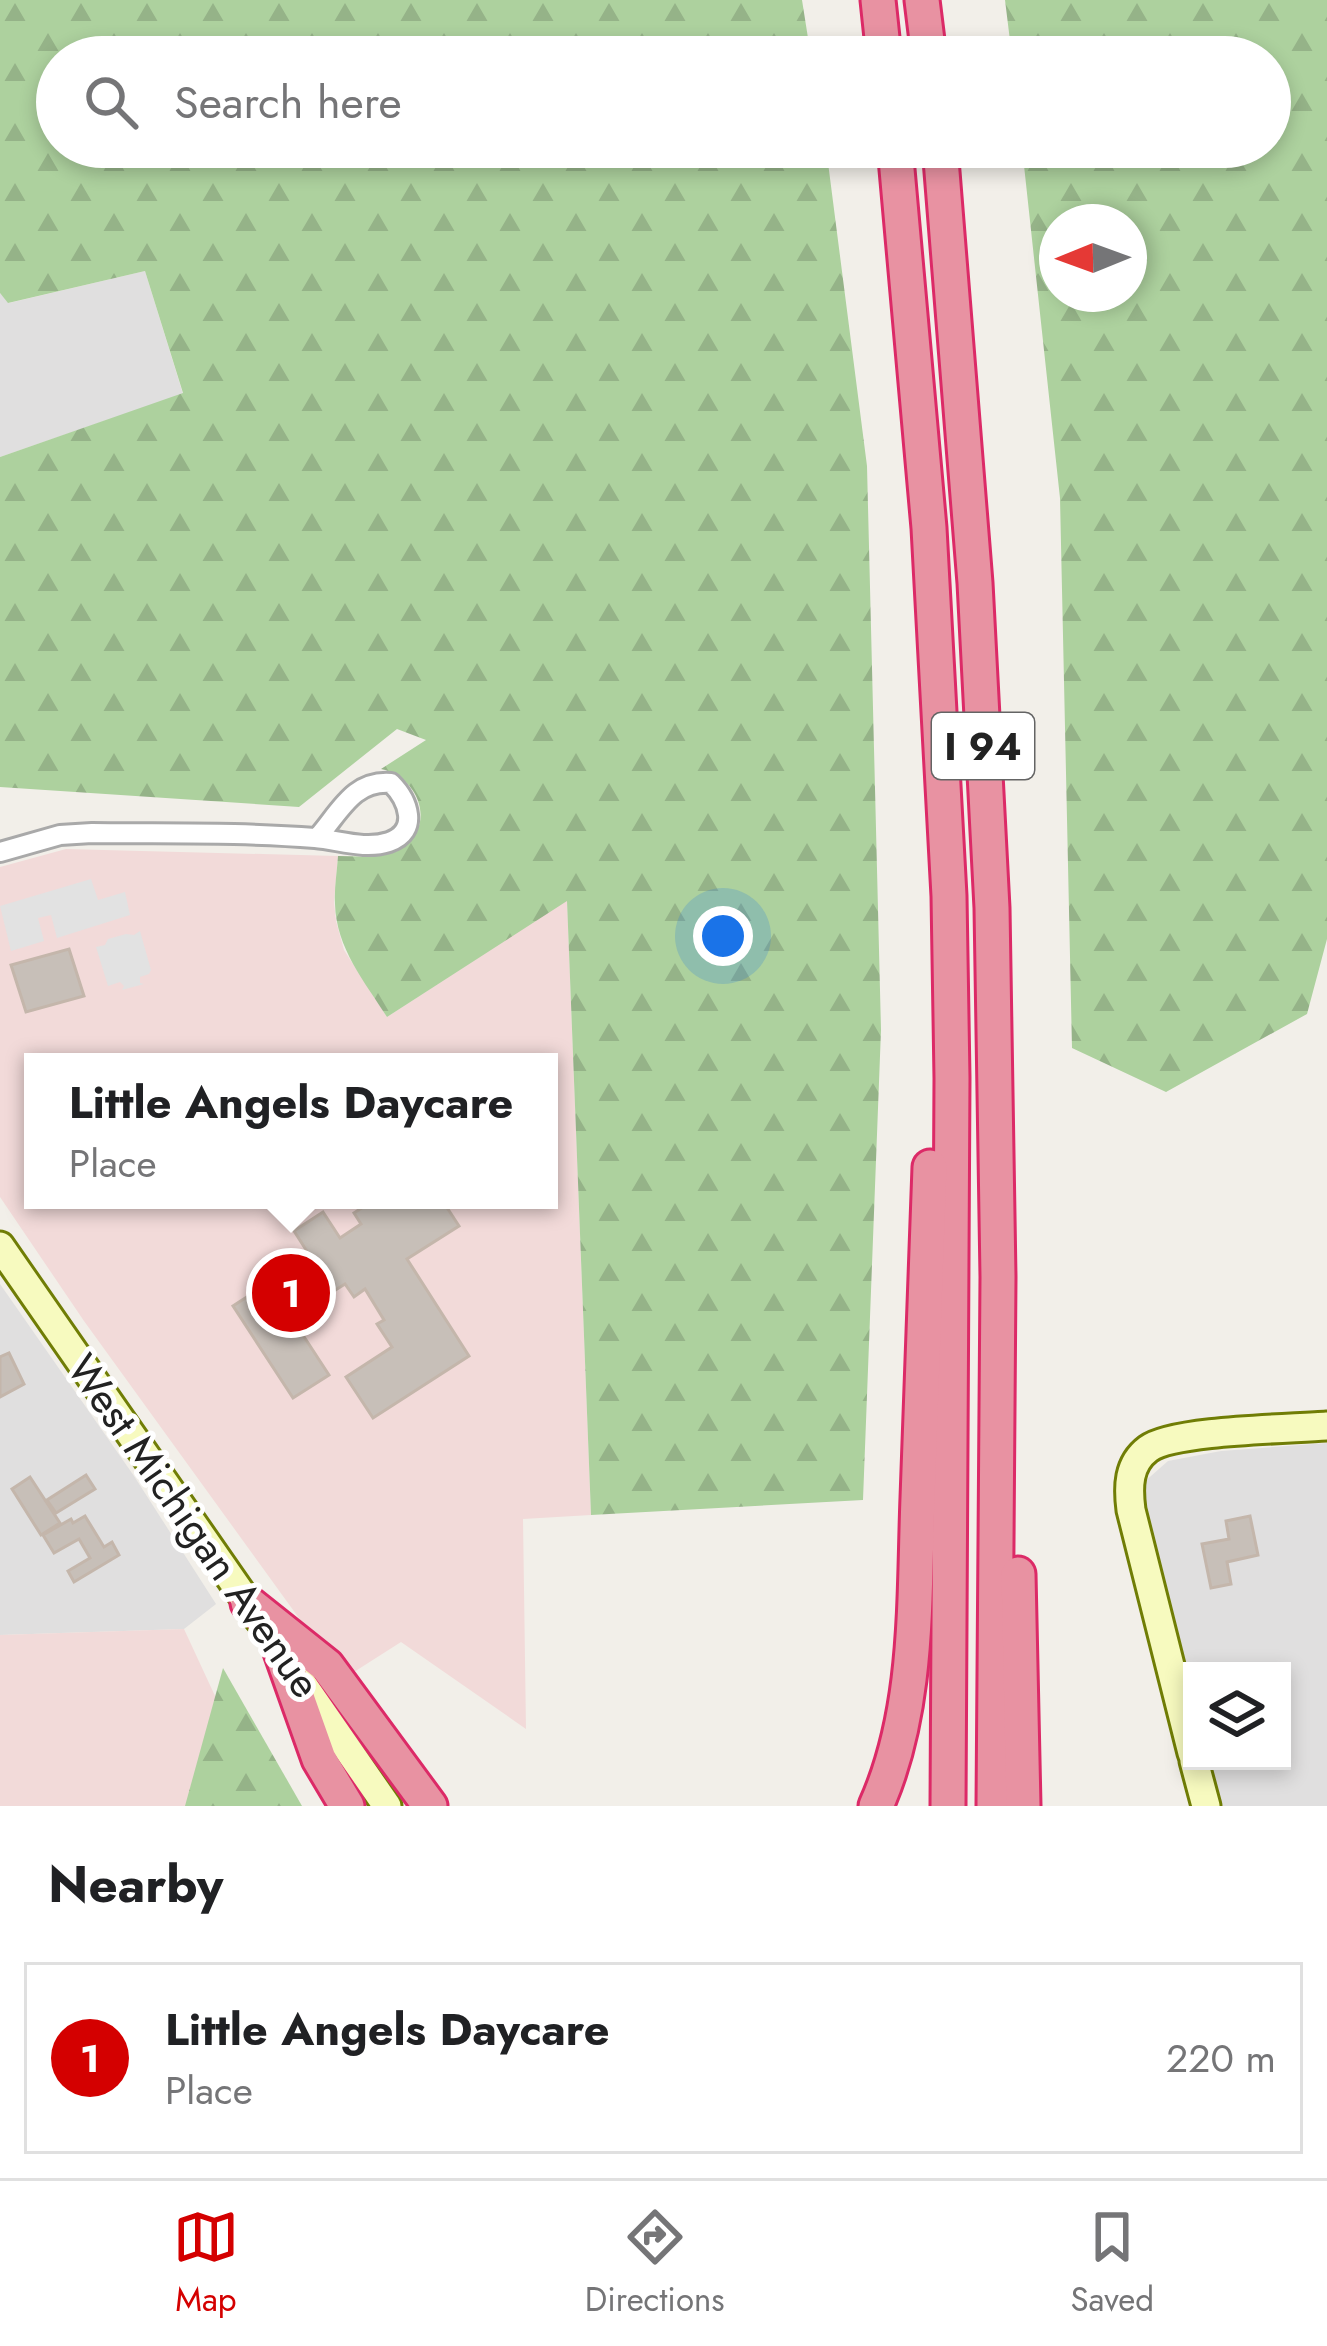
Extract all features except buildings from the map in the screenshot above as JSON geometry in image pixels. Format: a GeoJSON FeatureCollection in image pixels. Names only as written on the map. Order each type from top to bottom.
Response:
{"type":"FeatureCollection","features":[{"type":"Feature","properties":{"kind":"highway"},"geometry":{"type":"LineString","coordinates":[[878,0],[882,36]]}},
{"type":"Feature","properties":{"kind":"highway"},"geometry":{"type":"LineString","coordinates":[[922,0],[926,36]]}},
{"type":"Feature","properties":{"kind":"highway","name":"I 94"},"geometry":{"type":"LineString","coordinates":[[897,168],[929,528],[949,896],[948,1806]]}},
{"type":"Feature","properties":{"kind":"highway","name":"I 94"},"geometry":{"type":"LineString","coordinates":[[942,168],[975,583],[992,908],[998,1346],[994,1806]]}},
{"type":"Feature","properties":{"kind":"highway"},"geometry":{"type":"LineString","coordinates":[[876,1806],[895,1760],[907,1707],[933,1076],[940,945],[949,896]]}},
{"type":"Feature","properties":{"kind":"highway"},"geometry":{"type":"LineString","coordinates":[[998,1346],[1017,1514],[1023,1806]]}},
{"type":"Feature","properties":{"kind":"highway"},"geometry":{"type":"LineString","coordinates":[[248,1603],[327,1666],[430,1806]]}},
{"type":"Feature","properties":{"kind":"highway"},"geometry":{"type":"LineString","coordinates":[[280,1652],[319,1759],[347,1806]]}},
{"type":"Feature","properties":{"kind":"main road","name":"West Michigan Avenue"},"geometry":{"type":"LineString","coordinates":[[0,1246],[387,1806]]}},
{"type":"Feature","properties":{"kind":"main road"},"geometry":{"type":"LineString","coordinates":[[1183,1717],[1131,1510],[1133,1469],[1148,1448],[1173,1439],[1327,1426]]}},
{"type":"Feature","properties":{"kind":"main road"},"geometry":{"type":"LineString","coordinates":[[1196,1770],[1205,1806]]}},
{"type":"Feature","properties":{"kind":"street"},"geometry":{"type":"LineString","coordinates":[[0,852],[60,835],[92,833],[317,838],[374,844],[393,841],[406,829],[409,810],[391,783],[374,782],[357,789],[317,838]]}},
{"type":"Feature","properties":{"kind":"shaded area"},"geometry":{"type":"Polygon","coordinates":[[[145,271],[183,394],[0,457],[0,293],[9,303],[145,271]]]}},
{"type":"Feature","properties":{"kind":"shaded area"},"geometry":{"type":"Polygon","coordinates":[[[66,849],[338,856],[334,902],[344,950],[387,1017],[567,900],[591,1515],[523,1519],[526,1729],[401,1642],[343,1679],[0,1197],[0,867],[66,849]]]}},
{"type":"Feature","properties":{"kind":"shaded area"},"geometry":{"type":"Polygon","coordinates":[[[91,879],[98,900],[125,892],[130,915],[57,938],[51,915],[38,918],[44,941],[11,951],[0,906],[91,879]]]}},
{"type":"Feature","properties":{"kind":"shaded area"},"geometry":{"type":"Polygon","coordinates":[[[140,931],[151,970],[140,977],[144,984],[122,990],[120,982],[108,986],[96,947],[140,931]]]}},
{"type":"Feature","properties":{"kind":"shaded area"},"geometry":{"type":"Polygon","coordinates":[[[0,1284],[134,1476],[216,1604],[184,1629],[0,1635],[0,1284]]]}},
{"type":"Feature","properties":{"kind":"shaded area"},"geometry":{"type":"Polygon","coordinates":[[[1327,1443],[1327,1806],[1220,1806],[1210,1770],[1291,1770],[1291,1662],[1183,1662],[1183,1670],[1154,1562],[1143,1483],[1168,1461],[1221,1451],[1327,1443]]]}},
{"type":"Feature","properties":{"kind":"shaded area"},"geometry":{"type":"Polygon","coordinates":[[[184,1629],[266,1806],[0,1806],[0,1635],[184,1629]]]}},
{"type":"Feature","properties":{"kind":"green space"},"geometry":{"type":"Polygon","coordinates":[[[0,0],[802,0],[808,36],[36,36],[36,168],[829,168],[867,466],[881,1030],[863,1500],[591,1515],[567,901],[387,1017],[340,935],[335,892],[338,856],[391,853],[415,835],[420,824],[418,800],[404,780],[381,769],[426,740],[397,729],[299,807],[0,787],[0,457],[183,393],[145,271],[8,303],[0,293],[0,0]]]}},
{"type":"Feature","properties":{"kind":"green space"},"geometry":{"type":"Polygon","coordinates":[[[1005,0],[1327,0],[1327,939],[1307,1014],[1166,1092],[1072,1048],[1060,498],[1040,312],[1147,312],[1147,204],[1039,204],[1039,304],[1024,168],[1291,168],[1291,36],[1009,36],[1005,0]]]}},
{"type":"Feature","properties":{"kind":"green space"},"geometry":{"type":"Polygon","coordinates":[[[223,1668],[302,1806],[185,1806],[223,1668]]]}},
{"type":"Feature","properties":{"kind":"place","name":"Little Angels Daycare"},"geometry":{"type":"Point","coordinates":[291,1293]}}]}
